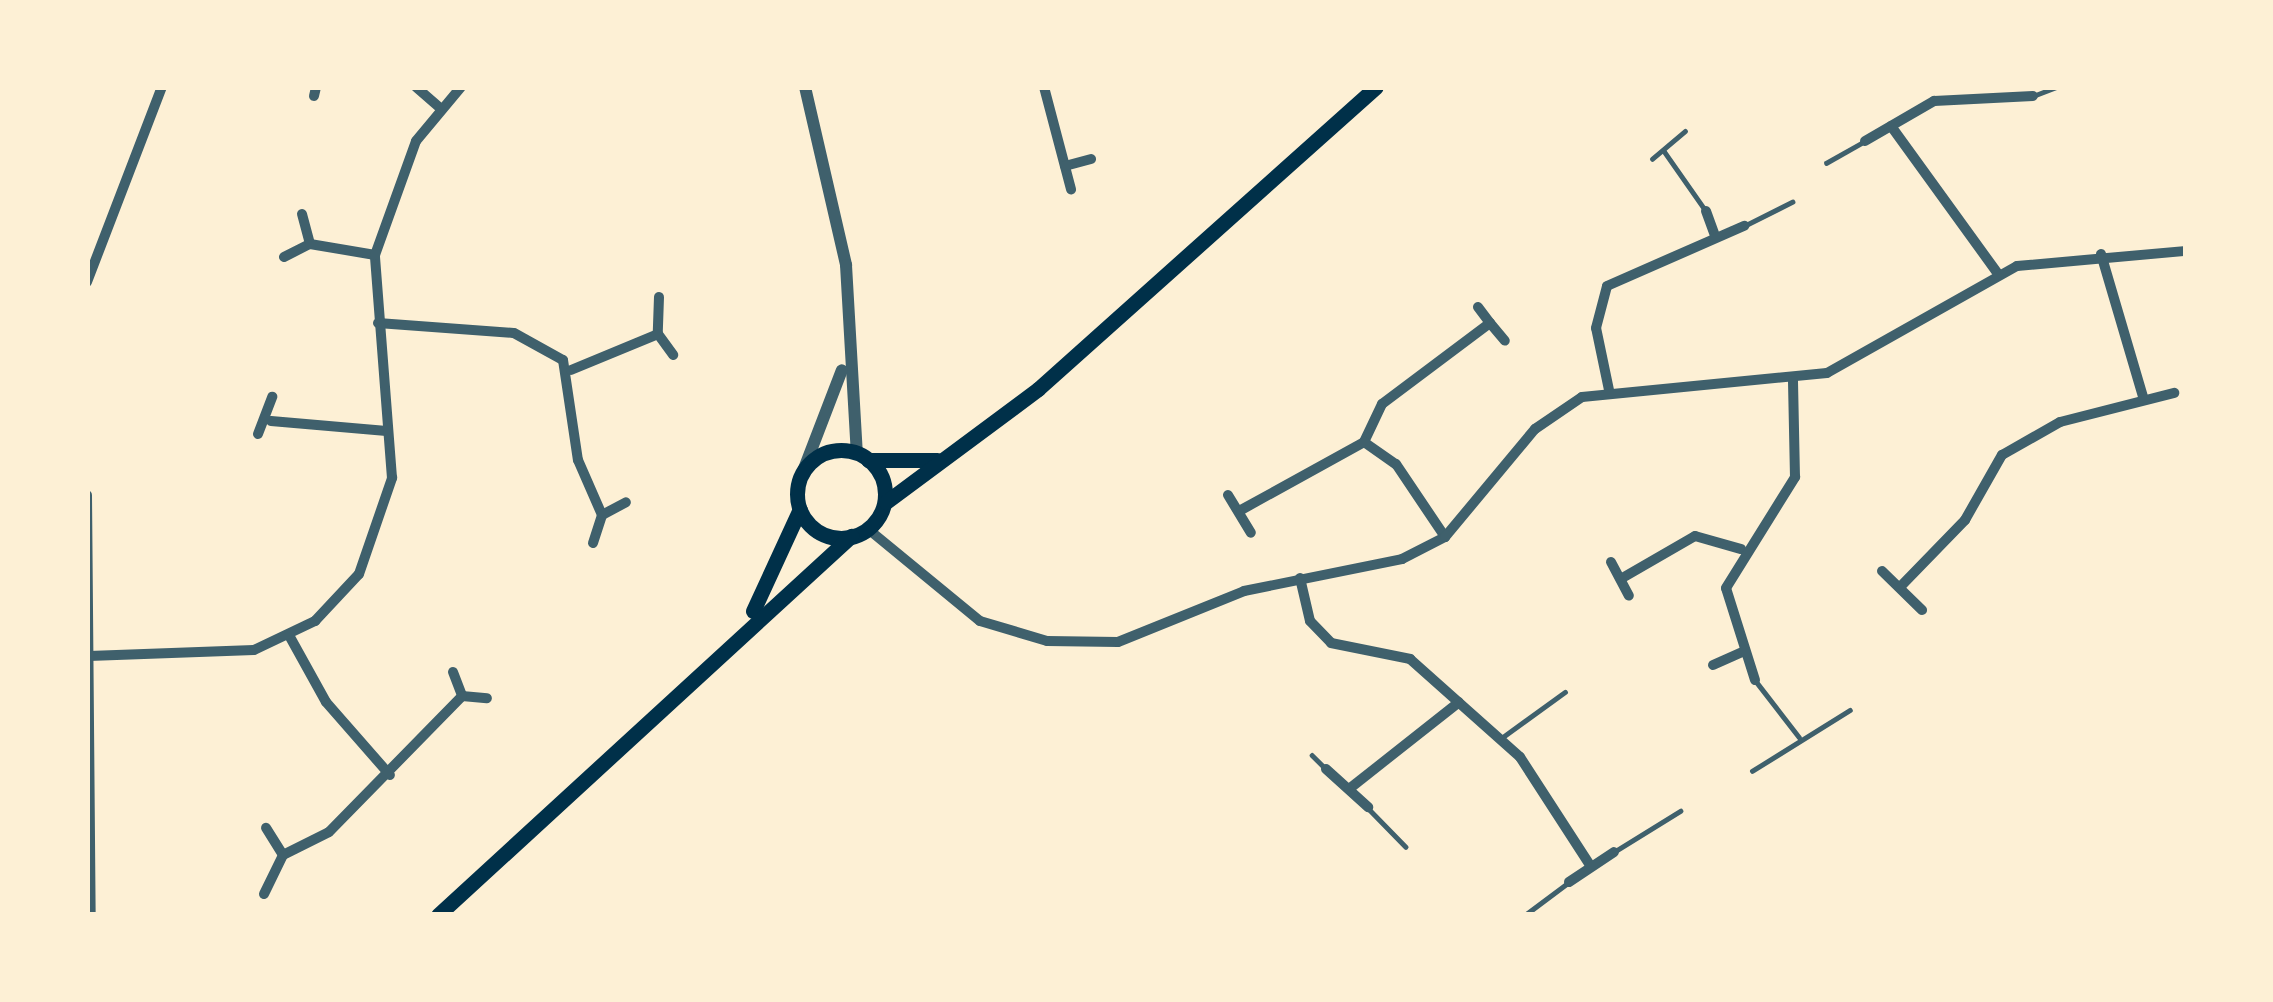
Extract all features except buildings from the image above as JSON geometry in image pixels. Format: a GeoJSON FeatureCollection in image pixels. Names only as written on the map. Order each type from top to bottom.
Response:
{"type":"FeatureCollection","features":[{"type":"Feature","properties":{"kind":"main road"},"geometry":{"type":"LineString","coordinates":[[439,915],[749,620],[851,536],[868,529],[886,502],[1039,389],[1376,87]]}},
{"type":"Feature","properties":{"kind":"main road"},"geometry":{"type":"LineString","coordinates":[[749,620],[800,509],[802,474],[832,452],[942,460]]}},
{"type":"Feature","properties":{"kind":"main road"},"geometry":{"type":"LineString","coordinates":[[862,457],[886,502]]}},
{"type":"Feature","properties":{"kind":"main road"},"geometry":{"type":"LineString","coordinates":[[800,509],[818,531],[851,536]]}},
{"type":"Feature","properties":{"kind":"street"},"geometry":{"type":"LineString","coordinates":[[88,278],[162,87]]}},
{"type":"Feature","properties":{"kind":"street"},"geometry":{"type":"LineString","coordinates":[[416,87],[440,108]]}},
{"type":"Feature","properties":{"kind":"street"},"geometry":{"type":"LineString","coordinates":[[89,656],[220,658],[290,637],[337,603],[374,548],[392,478],[375,255],[400,172],[440,108],[461,87]]}},
{"type":"Feature","properties":{"kind":"street"},"geometry":{"type":"LineString","coordinates":[[805,87],[846,265],[844,363],[862,457]]}},
{"type":"Feature","properties":{"kind":"street"},"geometry":{"type":"LineString","coordinates":[[1044,87],[1071,189]]}},
{"type":"Feature","properties":{"kind":"street"},"geometry":{"type":"LineString","coordinates":[[1865,141],[1934,101],[2003,91],[2032,96]]}},
{"type":"Feature","properties":{"kind":"street"},"geometry":{"type":"LineString","coordinates":[[1891,126],[1998,274]]}},
{"type":"Feature","properties":{"kind":"street"},"geometry":{"type":"LineString","coordinates":[[1065,166],[1091,159]]}},
{"type":"Feature","properties":{"kind":"street"},"geometry":{"type":"LineString","coordinates":[[1706,211],[1715,236]]}},
{"type":"Feature","properties":{"kind":"street"},"geometry":{"type":"LineString","coordinates":[[302,214],[310,244]]}},
{"type":"Feature","properties":{"kind":"street"},"geometry":{"type":"LineString","coordinates":[[1609,390],[1596,328],[1607,286],[1744,226]]}},
{"type":"Feature","properties":{"kind":"street"},"geometry":{"type":"LineString","coordinates":[[284,257],[310,244],[375,255]]}},
{"type":"Feature","properties":{"kind":"street"},"geometry":{"type":"LineString","coordinates":[[868,529],[980,621],[1075,645],[1144,635],[1300,578],[1402,559],[1445,537],[1556,410],[1609,390],[1793,381],[1858,362],[1998,274],[2101,254],[2186,251]]}},
{"type":"Feature","properties":{"kind":"street"},"geometry":{"type":"LineString","coordinates":[[2101,254],[2144,397]]}},
{"type":"Feature","properties":{"kind":"street"},"geometry":{"type":"LineString","coordinates":[[659,297],[658,334],[673,355]]}},
{"type":"Feature","properties":{"kind":"street"},"geometry":{"type":"LineString","coordinates":[[1478,307],[1505,340]]}},
{"type":"Feature","properties":{"kind":"street"},"geometry":{"type":"LineString","coordinates":[[378,323],[514,333],[571,370]]}},
{"type":"Feature","properties":{"kind":"street"},"geometry":{"type":"LineString","coordinates":[[1240,510],[1364,442],[1382,404],[1490,323]]}},
{"type":"Feature","properties":{"kind":"street"},"geometry":{"type":"LineString","coordinates":[[571,370],[658,334]]}},
{"type":"Feature","properties":{"kind":"street"},"geometry":{"type":"LineString","coordinates":[[802,474],[844,363]]}},
{"type":"Feature","properties":{"kind":"street"},"geometry":{"type":"LineString","coordinates":[[571,370],[578,460],[602,515],[593,543]]}},
{"type":"Feature","properties":{"kind":"street"},"geometry":{"type":"LineString","coordinates":[[1754,680],[1725,599],[1741,549],[1795,477],[1793,381]]}},
{"type":"Feature","properties":{"kind":"street"},"geometry":{"type":"LineString","coordinates":[[1902,585],[1965,520],[2002,455],[2144,397],[2174,393]]}},
{"type":"Feature","properties":{"kind":"street"},"geometry":{"type":"LineString","coordinates":[[258,434],[271,421],[272,397]]}},
{"type":"Feature","properties":{"kind":"street"},"geometry":{"type":"LineString","coordinates":[[271,421],[387,431]]}},
{"type":"Feature","properties":{"kind":"street"},"geometry":{"type":"LineString","coordinates":[[1364,442],[1396,464],[1445,537]]}},
{"type":"Feature","properties":{"kind":"street"},"geometry":{"type":"LineString","coordinates":[[87,495],[91,915]]}},
{"type":"Feature","properties":{"kind":"street"},"geometry":{"type":"LineString","coordinates":[[1228,495],[1251,532]]}},
{"type":"Feature","properties":{"kind":"street"},"geometry":{"type":"LineString","coordinates":[[602,515],[626,502]]}},
{"type":"Feature","properties":{"kind":"street"},"geometry":{"type":"LineString","coordinates":[[1624,577],[1695,536],[1741,549]]}},
{"type":"Feature","properties":{"kind":"street"},"geometry":{"type":"LineString","coordinates":[[1611,562],[1624,577],[1629,596]]}},
{"type":"Feature","properties":{"kind":"street"},"geometry":{"type":"LineString","coordinates":[[1882,571],[1902,585],[1922,610]]}},
{"type":"Feature","properties":{"kind":"street"},"geometry":{"type":"LineString","coordinates":[[1300,578],[1310,621],[1330,643],[1394,652],[1500,739],[1590,865]]}},
{"type":"Feature","properties":{"kind":"street"},"geometry":{"type":"LineString","coordinates":[[290,637],[326,702],[390,776]]}},
{"type":"Feature","properties":{"kind":"street"},"geometry":{"type":"LineString","coordinates":[[1714,665],[1742,652]]}},
{"type":"Feature","properties":{"kind":"street"},"geometry":{"type":"LineString","coordinates":[[453,672],[462,696]]}},
{"type":"Feature","properties":{"kind":"street"},"geometry":{"type":"LineString","coordinates":[[264,894],[283,855],[329,832],[390,776],[462,696]]}},
{"type":"Feature","properties":{"kind":"street"},"geometry":{"type":"LineString","coordinates":[[462,696],[487,698]]}},
{"type":"Feature","properties":{"kind":"street"},"geometry":{"type":"LineString","coordinates":[[1349,789],[1459,702]]}},
{"type":"Feature","properties":{"kind":"street"},"geometry":{"type":"LineString","coordinates":[[1326,769],[1368,807]]}},
{"type":"Feature","properties":{"kind":"street"},"geometry":{"type":"LineString","coordinates":[[266,828],[283,855]]}},
{"type":"Feature","properties":{"kind":"street"},"geometry":{"type":"LineString","coordinates":[[1569,882],[1614,852]]}},
{"type":"Feature","properties":{"kind":"lane"},"geometry":{"type":"LineString","coordinates":[[2032,96],[2056,87]]}},
{"type":"Feature","properties":{"kind":"lane"},"geometry":{"type":"LineString","coordinates":[[1652,159],[1685,131]]}},
{"type":"Feature","properties":{"kind":"lane"},"geometry":{"type":"LineString","coordinates":[[1826,163],[1865,141]]}},
{"type":"Feature","properties":{"kind":"lane"},"geometry":{"type":"LineString","coordinates":[[1664,151],[1706,211]]}},
{"type":"Feature","properties":{"kind":"lane"},"geometry":{"type":"LineString","coordinates":[[1744,226],[1792,202]]}},
{"type":"Feature","properties":{"kind":"lane"},"geometry":{"type":"LineString","coordinates":[[1754,680],[1800,740]]}},
{"type":"Feature","properties":{"kind":"lane"},"geometry":{"type":"LineString","coordinates":[[1500,739],[1564,692]]}},
{"type":"Feature","properties":{"kind":"lane"},"geometry":{"type":"LineString","coordinates":[[1752,770],[1850,710]]}},
{"type":"Feature","properties":{"kind":"lane"},"geometry":{"type":"LineString","coordinates":[[1312,755],[1326,769]]}},
{"type":"Feature","properties":{"kind":"lane"},"geometry":{"type":"LineString","coordinates":[[1368,807],[1406,847]]}},
{"type":"Feature","properties":{"kind":"lane"},"geometry":{"type":"LineString","coordinates":[[1614,852],[1680,811]]}},
{"type":"Feature","properties":{"kind":"lane"},"geometry":{"type":"LineString","coordinates":[[1525,915],[1569,882]]}}]}
